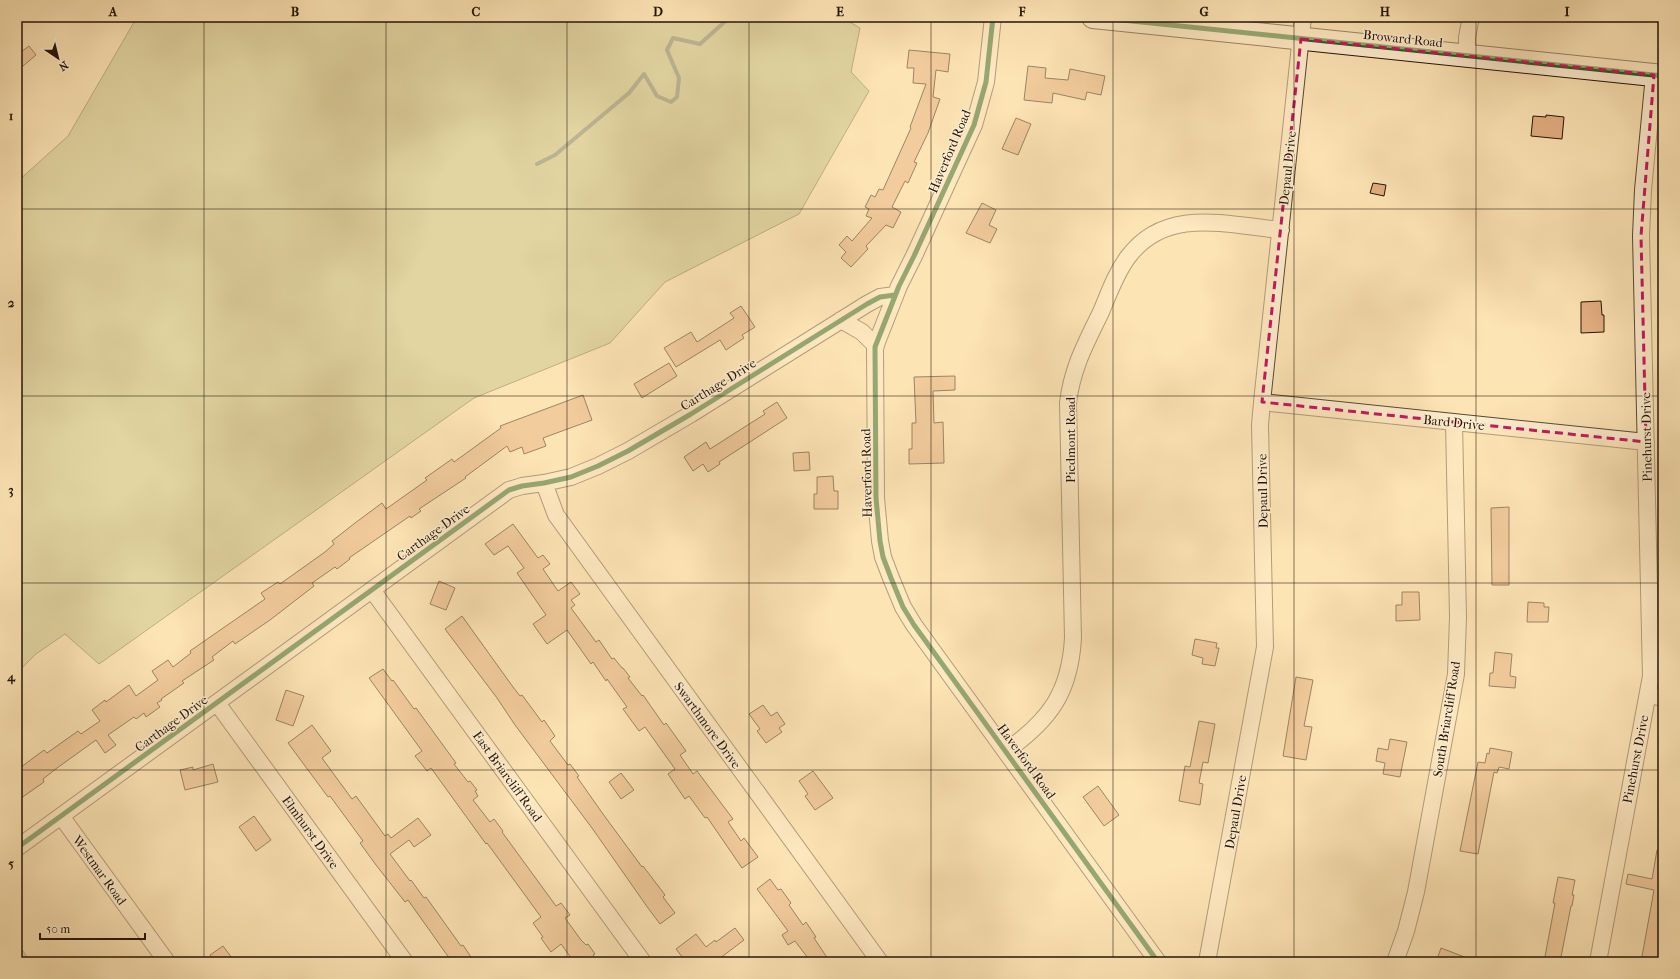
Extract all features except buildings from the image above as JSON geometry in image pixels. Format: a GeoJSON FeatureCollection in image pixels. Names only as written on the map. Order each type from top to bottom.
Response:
{"type":"FeatureCollection","features":[{"type":"Feature","properties":{"kind":"main road","name":"Broward Road"},"geometry":{"type":"LineString","coordinates":[[1093,17],[1659,76]]}},
{"type":"Feature","properties":{"kind":"street","name":"Haverford Road"},"geometry":{"type":"LineString","coordinates":[[993,17],[986,82],[974,125],[895,295],[884,321],[876,346],[876,498],[878,530],[883,558],[901,602],[914,625],[1158,962]]}},
{"type":"Feature","properties":{"kind":"street","name":"Depaul Drive"},"geometry":{"type":"LineString","coordinates":[[1207,962],[1265,647],[1260,425],[1303,17]]}},
{"type":"Feature","properties":{"kind":"street"},"geometry":{"type":"LineString","coordinates":[[1467,56],[1467,38],[1470,17]]}},
{"type":"Feature","properties":{"kind":"street","name":"Pinehurst Drive"},"geometry":{"type":"LineString","coordinates":[[1598,962],[1642,721],[1656,697],[1651,676],[1641,236],[1643,190],[1659,76]]}},
{"type":"Feature","properties":{"kind":"street","name":"Piedmont Road"},"geometry":{"type":"LineString","coordinates":[[1006,751],[1025,737],[1050,713],[1060,696],[1072,661],[1073,638],[1068,403],[1071,382],[1077,362],[1121,268],[1135,249],[1145,239],[1171,226],[1186,222],[1201,222],[1281,230]]}},
{"type":"Feature","properties":{"kind":"street","name":"Carthage Drive"},"geometry":{"type":"LineString","coordinates":[[17,848],[509,490],[522,486],[544,483],[579,473],[598,466],[628,451],[691,414],[880,297],[895,295]]}},
{"type":"Feature","properties":{"kind":"street"},"geometry":{"type":"LineString","coordinates":[[841,320],[862,332],[876,346]]}},
{"type":"Feature","properties":{"kind":"street","name":"Bard Drive"},"geometry":{"type":"LineString","coordinates":[[1262,402],[1646,442]]}},
{"type":"Feature","properties":{"kind":"street","name":"South Briarcliff Road"},"geometry":{"type":"LineString","coordinates":[[1395,962],[1407,928],[1416,892],[1456,674],[1458,617],[1454,422]]}},
{"type":"Feature","properties":{"kind":"street","name":"Swarthmore Drive"},"geometry":{"type":"LineString","coordinates":[[544,483],[556,515],[880,962]]}},
{"type":"Feature","properties":{"kind":"street","name":"East Briarcliff Road"},"geometry":{"type":"LineString","coordinates":[[372,590],[643,962]]}},
{"type":"Feature","properties":{"kind":"street","name":"Elmhurst Drive"},"geometry":{"type":"LineString","coordinates":[[217,703],[405,962]]}},
{"type":"Feature","properties":{"kind":"street","name":"Westmar Road"},"geometry":{"type":"LineString","coordinates":[[61,816],[167,962]]}},
{"type":"Feature","properties":{"kind":"highlighted area"},"geometry":{"type":"Polygon","coordinates":[[[1301,39],[1654,75],[1641,236],[1646,442],[1262,402],[1301,39]]]}},
{"type":"Feature","properties":{"kind":"green space"},"geometry":{"type":"Polygon","coordinates":[[[137,17],[843,18],[860,28],[851,72],[869,91],[799,214],[665,282],[610,343],[474,398],[99,664],[65,634],[36,654],[17,673],[17,182],[68,136],[137,17]]]}},
{"type":"Feature","properties":{"kind":"green space"},"geometry":{"type":"Polygon","coordinates":[[[17,943],[31,962],[17,962],[17,943]]]}},
{"type":"Feature","properties":{"kind":"waterway"},"geometry":{"type":"LineString","coordinates":[[537,164],[555,155],[629,93],[644,74],[657,96],[671,102],[677,97],[679,78],[667,50],[673,38],[700,44],[730,17]]}},
{"type":"Feature","properties":{"kind":"cycle path"},"geometry":{"type":"LineString","coordinates":[[993,17],[986,82],[974,125],[899,286],[875,347],[876,498],[880,541],[883,557],[891,578],[903,607],[914,625],[1158,962]]}},
{"type":"Feature","properties":{"kind":"cycle path"},"geometry":{"type":"LineString","coordinates":[[1093,17],[1663,76]]}},
{"type":"Feature","properties":{"kind":"cycle path"},"geometry":{"type":"LineString","coordinates":[[17,848],[509,490],[522,486],[571,477],[628,451],[691,414],[867,304],[880,297],[895,295]]}}]}
